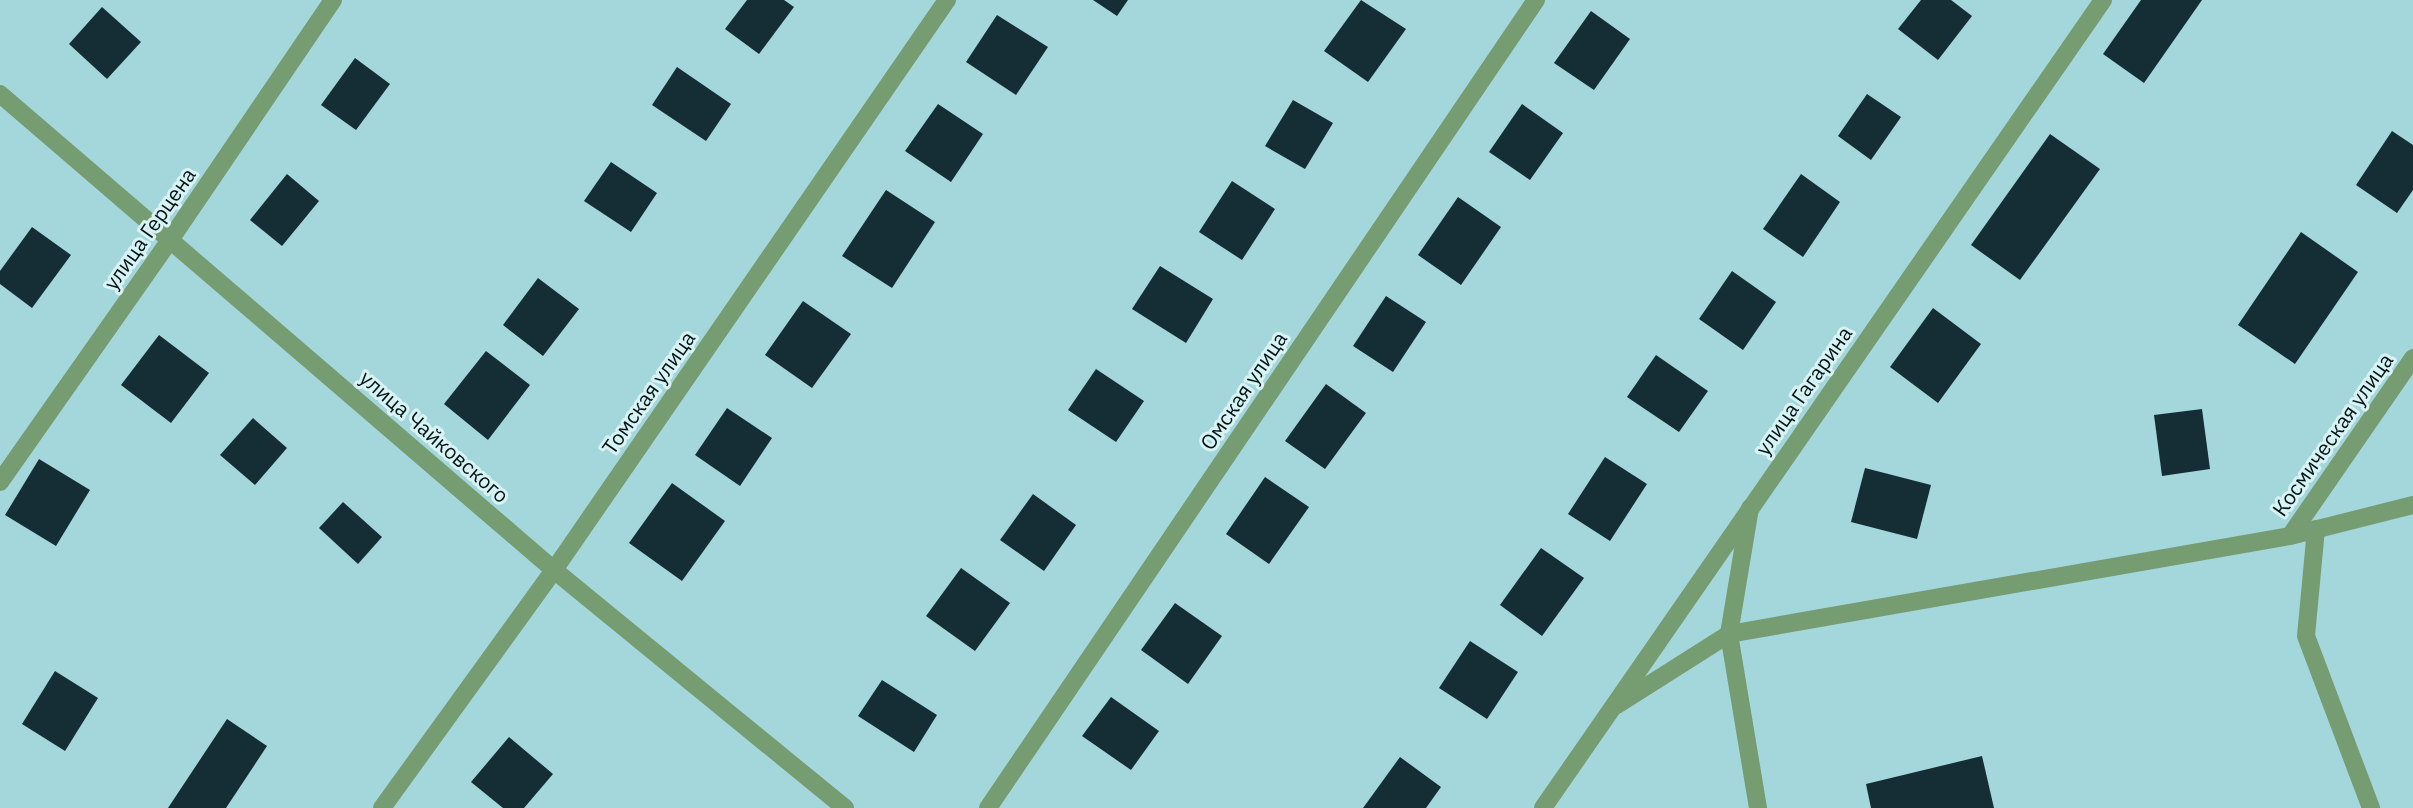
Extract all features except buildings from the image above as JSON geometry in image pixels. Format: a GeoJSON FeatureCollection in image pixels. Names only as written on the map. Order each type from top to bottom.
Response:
{"type":"FeatureCollection","features":[{"type":"Feature","properties":{"kind":"street","name":"улица Герцена"},"geometry":{"type":"LineString","coordinates":[[0,482],[170,240],[333,0]]}},
{"type":"Feature","properties":{"kind":"street","name":"Томская улица"},"geometry":{"type":"LineString","coordinates":[[382,808],[554,570],[947,0]]}},
{"type":"Feature","properties":{"kind":"street","name":"Омская улица"},"geometry":{"type":"LineString","coordinates":[[988,808],[1536,0]]}},
{"type":"Feature","properties":{"kind":"street","name":"улица Гагарина"},"geometry":{"type":"LineString","coordinates":[[1543,808],[2103,0]]}},
{"type":"Feature","properties":{"kind":"street","name":"улица Чайковского"},"geometry":{"type":"LineString","coordinates":[[0,94],[554,570],[845,808]]}},
{"type":"Feature","properties":{"kind":"street","name":"Космическая улица"},"geometry":{"type":"LineString","coordinates":[[2290,536],[2413,358]]}},
{"type":"Feature","properties":{"kind":"street"},"geometry":{"type":"LineString","coordinates":[[1610,710],[1729,634],[2290,536],[2413,505]]}},
{"type":"Feature","properties":{"kind":"street"},"geometry":{"type":"LineString","coordinates":[[1750,508],[1729,634],[1756,807]]}},
{"type":"Feature","properties":{"kind":"street"},"geometry":{"type":"LineString","coordinates":[[2316,529],[2306,636],[2371,808]]}}]}
